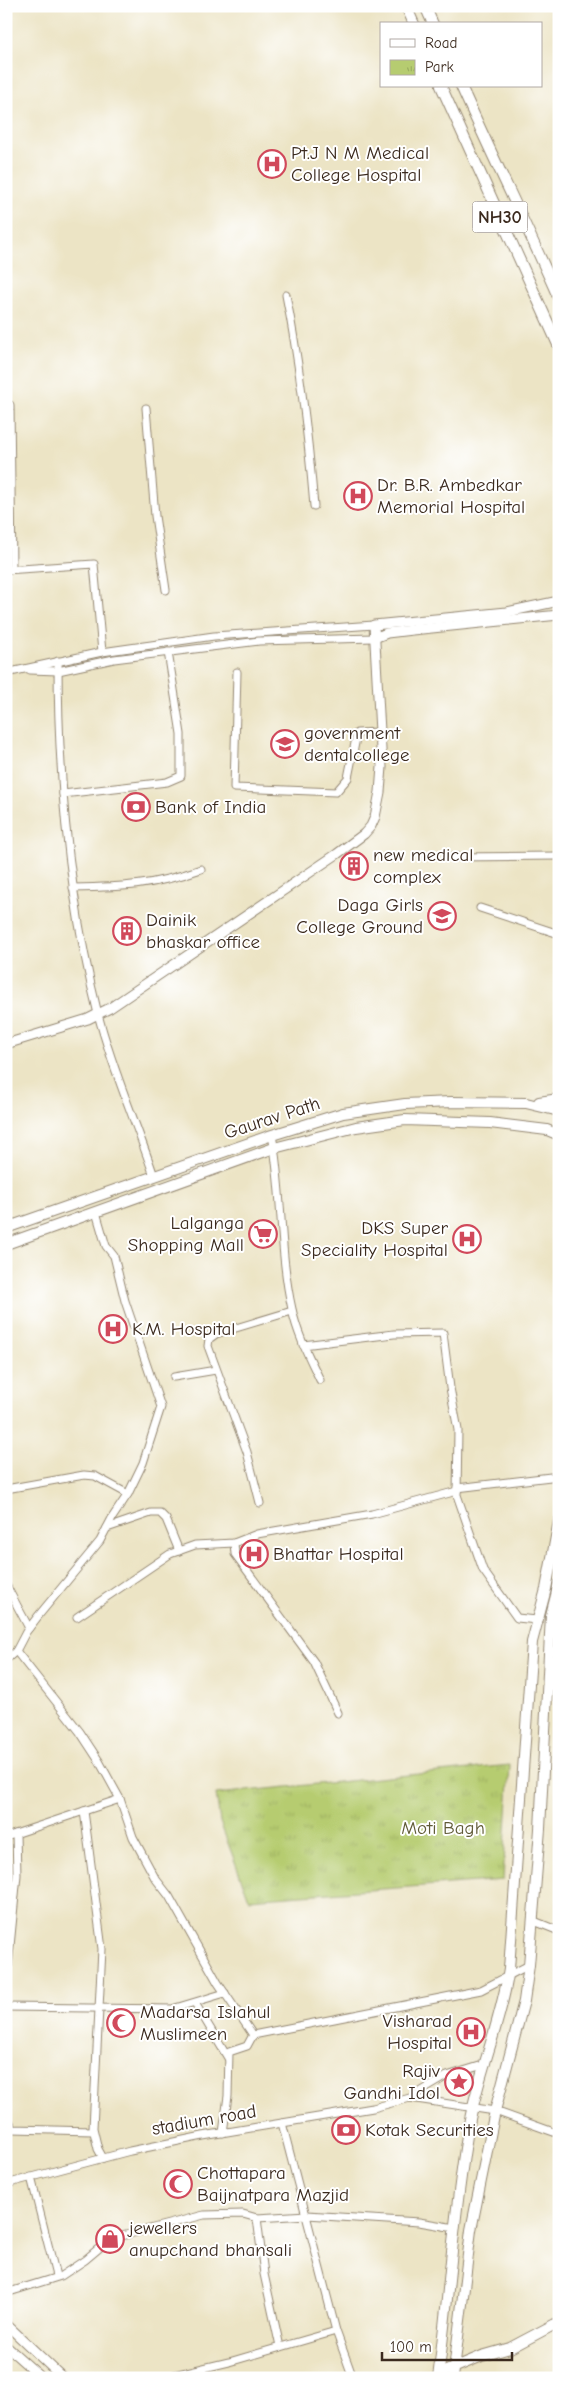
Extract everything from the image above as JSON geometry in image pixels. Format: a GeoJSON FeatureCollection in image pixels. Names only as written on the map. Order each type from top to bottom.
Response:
{"type":"FeatureCollection","features":[{"type":"Feature","properties":{"kind":"main road"},"geometry":{"type":"LineString","coordinates":[[406,6],[413,22]]}},
{"type":"Feature","properties":{"kind":"main road"},"geometry":{"type":"LineString","coordinates":[[426,6],[432,22]]}},
{"type":"Feature","properties":{"kind":"main road","name":"NH30"},"geometry":{"type":"LineString","coordinates":[[442,88],[559,347]]}},
{"type":"Feature","properties":{"kind":"main road","name":"NH30"},"geometry":{"type":"LineString","coordinates":[[462,88],[526,223],[559,300]]}},
{"type":"Feature","properties":{"kind":"main road"},"geometry":{"type":"LineString","coordinates":[[526,1103],[559,1099]]}},
{"type":"Feature","properties":{"kind":"main road","name":"Gaurav Path"},"geometry":{"type":"LineString","coordinates":[[6,1227],[272,1135],[343,1113],[405,1104],[526,1103],[559,1111]]}},
{"type":"Feature","properties":{"kind":"main road"},"geometry":{"type":"LineString","coordinates":[[9,1243],[274,1148],[356,1127],[405,1120],[519,1125],[546,1130],[559,1135]]}},
{"type":"Feature","properties":{"kind":"main road"},"geometry":{"type":"LineString","coordinates":[[436,2377],[473,2107],[505,1995],[508,1976],[523,1803],[532,1642],[546,1589],[559,1521]]}},
{"type":"Feature","properties":{"kind":"main road"},"geometry":{"type":"LineString","coordinates":[[453,2378],[456,2366],[471,2230],[495,2111],[524,2001],[529,1965],[534,1921],[551,1615],[559,1584]]}},
{"type":"Feature","properties":{"kind":"main road"},"geometry":{"type":"LineString","coordinates":[[436,2377],[456,2366],[510,2348],[559,2322]]}},
{"type":"Feature","properties":{"kind":"street"},"geometry":{"type":"LineString","coordinates":[[286,295],[309,438],[314,506]]}},
{"type":"Feature","properties":{"kind":"street"},"geometry":{"type":"LineString","coordinates":[[10,405],[8,433],[9,569],[94,564],[102,652]]}},
{"type":"Feature","properties":{"kind":"street"},"geometry":{"type":"LineString","coordinates":[[146,408],[155,516],[166,590]]}},
{"type":"Feature","properties":{"kind":"street"},"geometry":{"type":"LineString","coordinates":[[6,673],[102,652],[214,636],[374,625],[507,612],[559,601]]}},
{"type":"Feature","properties":{"kind":"street"},"geometry":{"type":"LineString","coordinates":[[17,670],[58,671],[114,659],[259,641],[374,638],[387,633],[559,615]]}},
{"type":"Feature","properties":{"kind":"street"},"geometry":{"type":"LineString","coordinates":[[6,1044],[88,1019],[98,1014],[278,895],[364,834],[375,817],[382,767],[374,625]]}},
{"type":"Feature","properties":{"kind":"street"},"geometry":{"type":"LineString","coordinates":[[63,794],[167,782],[180,776],[181,734],[168,652]]}},
{"type":"Feature","properties":{"kind":"street"},"geometry":{"type":"LineString","coordinates":[[58,661],[63,794],[73,888],[98,1014],[108,1048],[154,1176]]}},
{"type":"Feature","properties":{"kind":"street"},"geometry":{"type":"LineString","coordinates":[[237,672],[234,788],[336,792],[348,778],[357,733],[379,732]]}},
{"type":"Feature","properties":{"kind":"street"},"geometry":{"type":"LineString","coordinates":[[452,857],[559,856]]}},
{"type":"Feature","properties":{"kind":"street"},"geometry":{"type":"LineString","coordinates":[[73,888],[131,887],[170,880],[201,868]]}},
{"type":"Feature","properties":{"kind":"street"},"geometry":{"type":"LineString","coordinates":[[480,908],[559,934]]}},
{"type":"Feature","properties":{"kind":"street"},"geometry":{"type":"LineString","coordinates":[[272,1135],[285,1268],[292,1311],[303,1345],[320,1380]]}},
{"type":"Feature","properties":{"kind":"street"},"geometry":{"type":"LineString","coordinates":[[6,1660],[16,1651],[28,1628],[100,1541],[128,1494],[143,1463],[161,1407],[125,1300],[114,1256],[106,1246],[96,1212]]}},
{"type":"Feature","properties":{"kind":"street"},"geometry":{"type":"LineString","coordinates":[[6,1227],[9,1243]]}},
{"type":"Feature","properties":{"kind":"street"},"geometry":{"type":"LineString","coordinates":[[260,1503],[247,1452],[208,1346],[209,1339],[216,1334],[292,1311]]}},
{"type":"Feature","properties":{"kind":"street"},"geometry":{"type":"LineString","coordinates":[[303,1345],[394,1334],[443,1333],[458,1430],[457,1490],[482,1570],[518,1618],[537,1620]]}},
{"type":"Feature","properties":{"kind":"street"},"geometry":{"type":"LineString","coordinates":[[174,1377],[216,1370]]}},
{"type":"Feature","properties":{"kind":"street"},"geometry":{"type":"LineString","coordinates":[[6,1489],[84,1475],[95,1476],[128,1494]]}},
{"type":"Feature","properties":{"kind":"street"},"geometry":{"type":"LineString","coordinates":[[77,1617],[170,1554],[195,1545],[234,1543],[257,1534],[372,1514],[457,1490],[559,1476]]}},
{"type":"Feature","properties":{"kind":"street"},"geometry":{"type":"LineString","coordinates":[[107,1528],[151,1513],[160,1513],[166,1520],[179,1551]]}},
{"type":"Feature","properties":{"kind":"street"},"geometry":{"type":"LineString","coordinates":[[234,1543],[236,1554],[314,1662],[338,1713]]}},
{"type":"Feature","properties":{"kind":"street"},"geometry":{"type":"LineString","coordinates":[[6,1585],[28,1628]]}},
{"type":"Feature","properties":{"kind":"street"},"geometry":{"type":"LineString","coordinates":[[16,1651],[80,1732],[120,1799],[133,1837],[225,1993],[253,2035]]}},
{"type":"Feature","properties":{"kind":"street"},"geometry":{"type":"LineString","coordinates":[[6,1837],[120,1799]]}},
{"type":"Feature","properties":{"kind":"street"},"geometry":{"type":"LineString","coordinates":[[84,1811],[102,1948],[93,2131],[98,2149],[103,2158]]}},
{"type":"Feature","properties":{"kind":"street"},"geometry":{"type":"LineString","coordinates":[[6,1987],[17,1875],[16,1834]]}},
{"type":"Feature","properties":{"kind":"street"},"geometry":{"type":"LineString","coordinates":[[534,1921],[559,1930]]}},
{"type":"Feature","properties":{"kind":"street"},"geometry":{"type":"LineString","coordinates":[[253,2035],[481,1990],[529,1965]]}},
{"type":"Feature","properties":{"kind":"street"},"geometry":{"type":"LineString","coordinates":[[6,2007],[172,2009],[225,1993]]}},
{"type":"Feature","properties":{"kind":"street"},"geometry":{"type":"LineString","coordinates":[[195,2003],[228,2059]]}},
{"type":"Feature","properties":{"kind":"street"},"geometry":{"type":"LineString","coordinates":[[223,2133],[228,2096],[229,2052],[247,2046],[253,2035]]}},
{"type":"Feature","properties":{"kind":"street","name":"stadium road"},"geometry":{"type":"LineString","coordinates":[[6,2184],[103,2158],[223,2133],[373,2108],[410,2098],[447,2076],[486,2064]]}},
{"type":"Feature","properties":{"kind":"street","name":"stadium road"},"geometry":{"type":"LineString","coordinates":[[410,2098],[495,2111],[559,2134]]}},
{"type":"Feature","properties":{"kind":"street"},"geometry":{"type":"LineString","coordinates":[[6,2115],[13,2129],[93,2131]]}},
{"type":"Feature","properties":{"kind":"street"},"geometry":{"type":"LineString","coordinates":[[282,2123],[336,2331],[353,2378]]}},
{"type":"Feature","properties":{"kind":"street"},"geometry":{"type":"LineString","coordinates":[[32,2177],[56,2276]]}},
{"type":"Feature","properties":{"kind":"street"},"geometry":{"type":"LineString","coordinates":[[6,2293],[61,2276],[85,2260],[110,2239],[204,2215],[243,2214],[257,2218],[307,2215],[419,2222],[455,2228]]}},
{"type":"Feature","properties":{"kind":"street"},"geometry":{"type":"LineString","coordinates":[[257,2218],[264,2274],[280,2347]]}},
{"type":"Feature","properties":{"kind":"street"},"geometry":{"type":"LineString","coordinates":[[6,2324],[63,2378]]}},
{"type":"Feature","properties":{"kind":"street"},"geometry":{"type":"LineString","coordinates":[[174,2375],[336,2331]]}},
{"type":"Feature","properties":{"kind":"street"},"geometry":{"type":"LineString","coordinates":[[6,2346],[42,2378]]}},
{"type":"Feature","properties":{"kind":"green space","name":"Moti Bagh"},"geometry":{"type":"Polygon","coordinates":[[[510,1765],[503,1880],[249,1899],[220,1822],[216,1794],[510,1765]]]}},
{"type":"Feature","properties":{"kind":"place","name":"Pt.J N M Medical College Hospital"},"geometry":{"type":"Point","coordinates":[272,164]}},
{"type":"Feature","properties":{"kind":"place","name":"Dr. B.R. Ambedkar Memorial Hospital"},"geometry":{"type":"Point","coordinates":[358,496]}},
{"type":"Feature","properties":{"kind":"place","name":"government dentalcollege"},"geometry":{"type":"Point","coordinates":[285,744]}},
{"type":"Feature","properties":{"kind":"place","name":"Bank of India"},"geometry":{"type":"Point","coordinates":[136,807]}},
{"type":"Feature","properties":{"kind":"place","name":"new medical complex"},"geometry":{"type":"Point","coordinates":[354,866]}},
{"type":"Feature","properties":{"kind":"place","name":"Daga Girls College Ground"},"geometry":{"type":"Point","coordinates":[442,916]}},
{"type":"Feature","properties":{"kind":"place","name":"Dainik bhaskar office"},"geometry":{"type":"Point","coordinates":[127,931]}},
{"type":"Feature","properties":{"kind":"place","name":"Lalganga Shopping Mall"},"geometry":{"type":"Point","coordinates":[263,1234]}},
{"type":"Feature","properties":{"kind":"place","name":"DKS Super Speciality Hospital"},"geometry":{"type":"Point","coordinates":[467,1239]}},
{"type":"Feature","properties":{"kind":"place","name":"K.M. Hospital"},"geometry":{"type":"Point","coordinates":[113,1329]}},
{"type":"Feature","properties":{"kind":"place","name":"Bhattar Hospital"},"geometry":{"type":"Point","coordinates":[254,1554]}},
{"type":"Feature","properties":{"kind":"place","name":"Madarsa Islahul Muslimeen"},"geometry":{"type":"Point","coordinates":[121,2023]}},
{"type":"Feature","properties":{"kind":"place","name":"Visharad Hospital"},"geometry":{"type":"Point","coordinates":[471,2032]}},
{"type":"Feature","properties":{"kind":"place","name":"Rajiv Gandhi Idol"},"geometry":{"type":"Point","coordinates":[459,2082]}},
{"type":"Feature","properties":{"kind":"place","name":"Kotak Securities"},"geometry":{"type":"Point","coordinates":[346,2130]}},
{"type":"Feature","properties":{"kind":"place","name":"Chottapara Baijnatpara Mazjid"},"geometry":{"type":"Point","coordinates":[178,2184]}},
{"type":"Feature","properties":{"kind":"place","name":"jewellers anupchand bhansali"},"geometry":{"type":"Point","coordinates":[110,2239]}}]}
